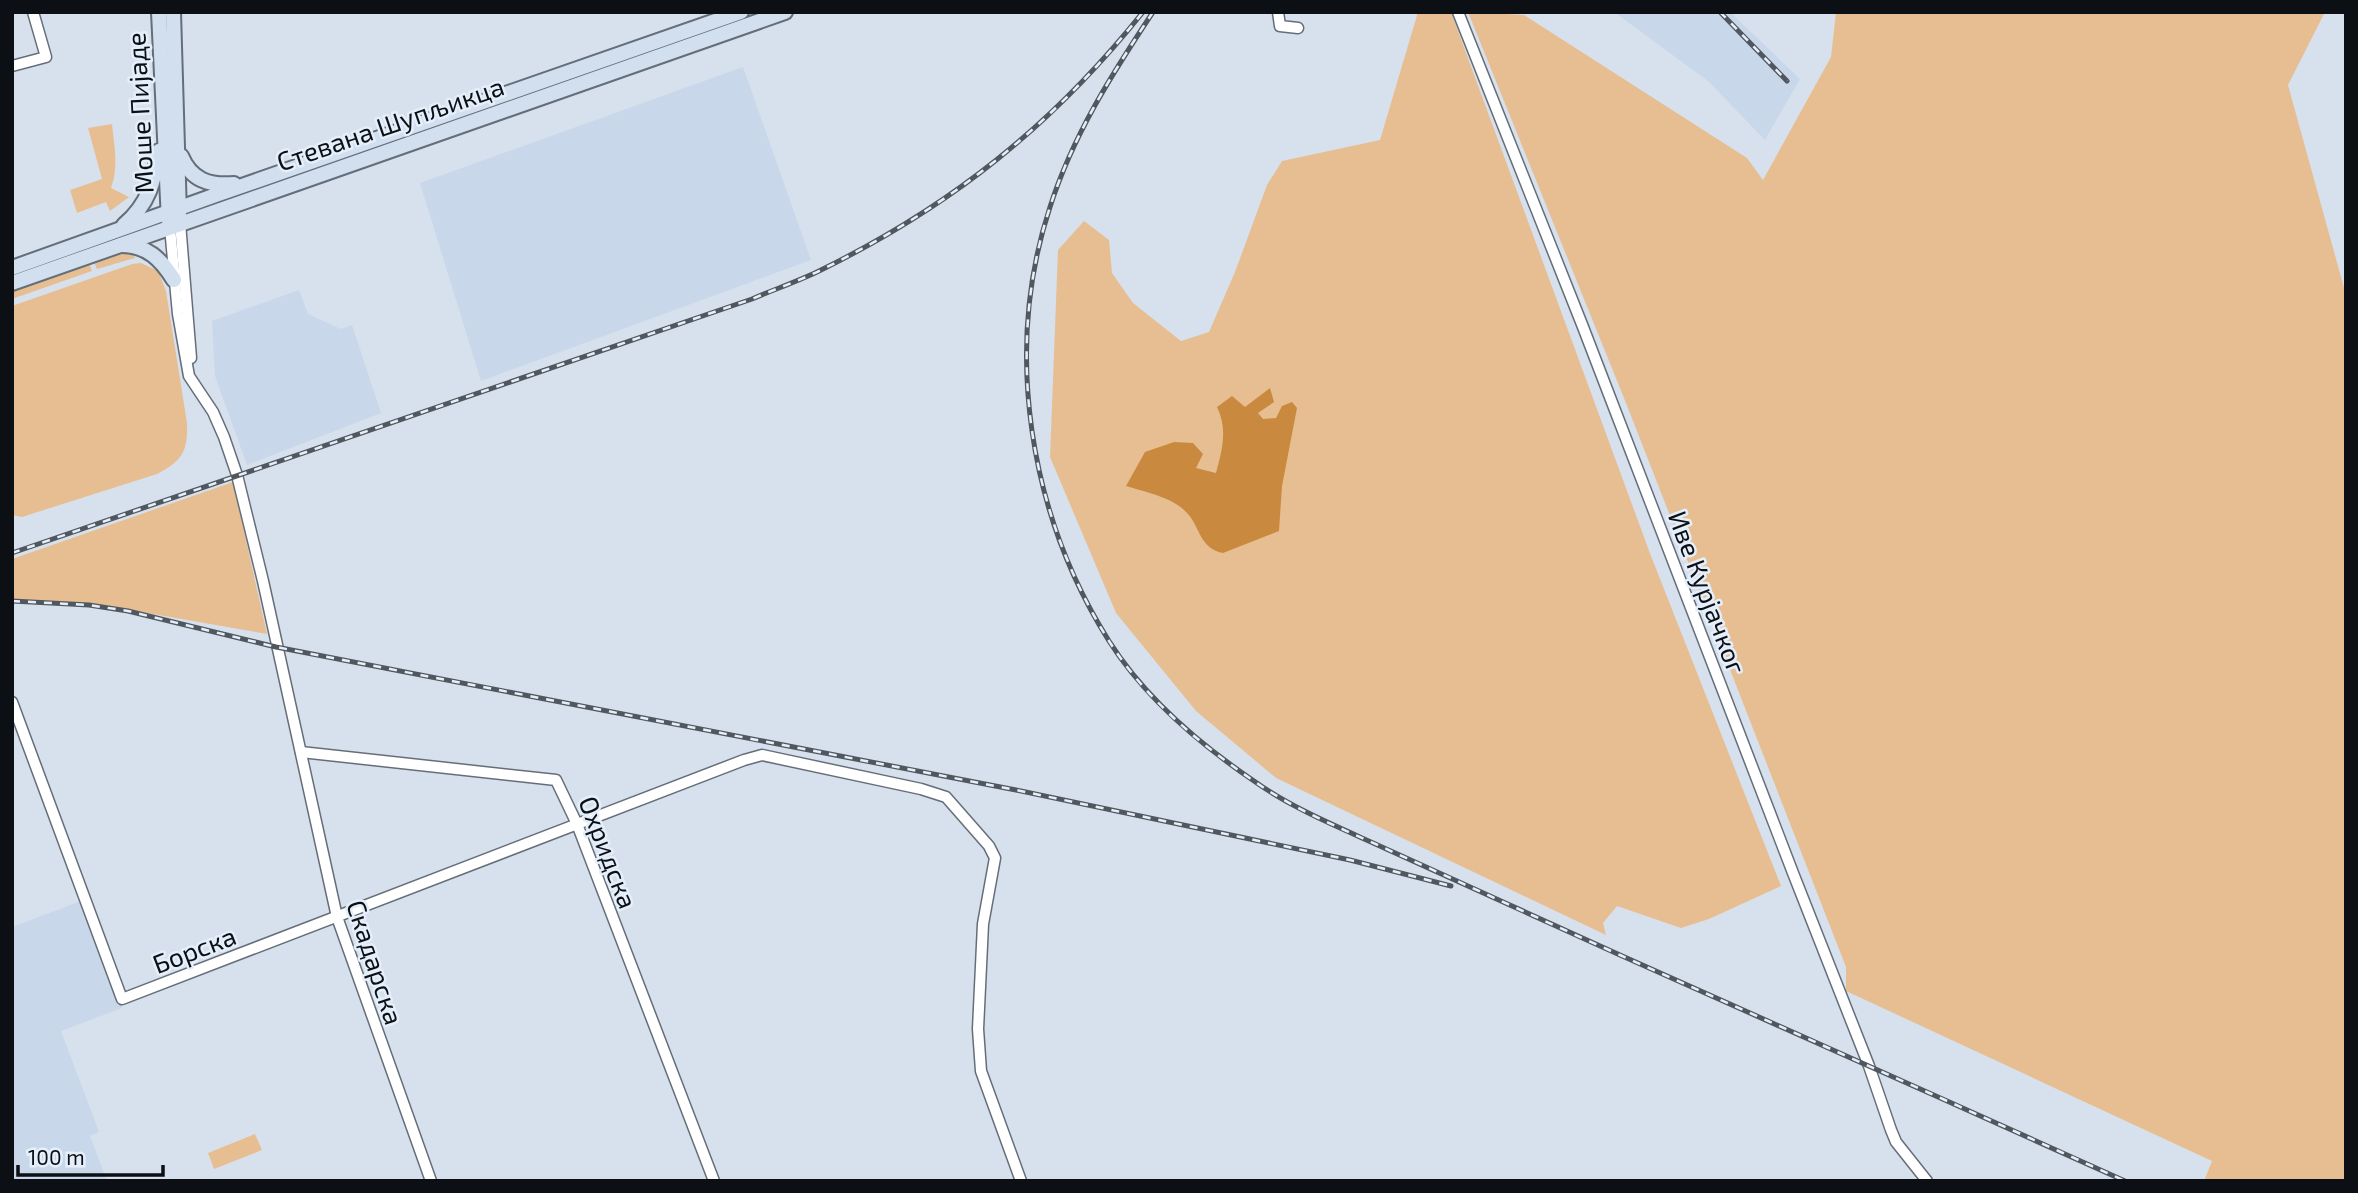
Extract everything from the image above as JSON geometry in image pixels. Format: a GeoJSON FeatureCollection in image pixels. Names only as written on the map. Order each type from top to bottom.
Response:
{"type":"FeatureCollection","features":[{"type":"Feature","properties":{"kind":"main road","name":"Моше Пијаде"},"geometry":{"type":"LineString","coordinates":[[159,12],[164,125],[174,217]]}},
{"type":"Feature","properties":{"kind":"main road","name":"Моше Пијаде"},"geometry":{"type":"LineString","coordinates":[[173,12],[178,148],[174,217]]}},
{"type":"Feature","properties":{"kind":"main road","name":"Стевана Шупљикца"},"geometry":{"type":"LineString","coordinates":[[174,217],[249,183],[741,12]]}},
{"type":"Feature","properties":{"kind":"main road","name":"Стевана Шупљикца"},"geometry":{"type":"LineString","coordinates":[[12,283],[174,217],[785,12]]}},
{"type":"Feature","properties":{"kind":"main road"},"geometry":{"type":"LineString","coordinates":[[164,125],[150,192],[117,238],[153,253],[174,280]]}},
{"type":"Feature","properties":{"kind":"main road"},"geometry":{"type":"LineString","coordinates":[[178,148],[186,168],[197,178],[220,185],[249,183]]}},
{"type":"Feature","properties":{"kind":"main road","name":"Стевана Шупљикца"},"geometry":{"type":"LineString","coordinates":[[12,268],[117,238]]}},
{"type":"Feature","properties":{"kind":"street"},"geometry":{"type":"LineString","coordinates":[[12,66],[46,57],[33,12]]}},
{"type":"Feature","properties":{"kind":"street"},"geometry":{"type":"LineString","coordinates":[[1278,12],[1280,26],[1298,29]]}},
{"type":"Feature","properties":{"kind":"street","name":"Иве Курјачког"},"geometry":{"type":"LineString","coordinates":[[1458,12],[1579,315],[1869,1066],[1891,1130],[1896,1142],[1927,1181]]}},
{"type":"Feature","properties":{"kind":"street"},"geometry":{"type":"LineString","coordinates":[[174,217],[174,280],[189,376]]}},
{"type":"Feature","properties":{"kind":"street"},"geometry":{"type":"LineString","coordinates":[[174,217],[190,340],[189,376]]}},
{"type":"Feature","properties":{"kind":"street","name":"Скадарска"},"geometry":{"type":"LineString","coordinates":[[189,376],[213,412],[237,475],[337,916],[431,1181]]}},
{"type":"Feature","properties":{"kind":"street","name":"Борска"},"geometry":{"type":"LineString","coordinates":[[12,702],[122,999],[762,755],[921,789],[946,797],[989,846],[995,859],[983,925],[978,1029],[981,1071],[1021,1181]]}},
{"type":"Feature","properties":{"kind":"street","name":"Охридска"},"geometry":{"type":"LineString","coordinates":[[301,752],[549,777],[556,780],[577,824],[714,1181]]}},
{"type":"Feature","properties":{"kind":"shaded area"},"geometry":{"type":"Polygon","coordinates":[[[1418,12],[1451,12],[1651,556],[1781,886],[1709,919],[1681,928],[1617,906],[1603,923],[1606,935],[1276,778],[1196,711],[1116,613],[1050,457],[1058,250],[1084,221],[1109,240],[1112,273],[1133,303],[1181,341],[1209,332],[1235,272],[1267,185],[1282,161],[1380,140],[1418,12]]]}},
{"type":"Feature","properties":{"kind":"shaded area"},"geometry":{"type":"Polygon","coordinates":[[[1468,12],[1524,15],[1747,158],[1763,180],[1831,57],[1836,12],[2325,12],[2288,85],[2346,295],[2346,1181],[2204,1181],[2212,1161],[1846,991],[1846,967],[1626,403],[1468,12]]]}},
{"type":"Feature","properties":{"kind":"shaded area"},"geometry":{"type":"Polygon","coordinates":[[[1614,12],[1730,12],[1800,79],[1765,140],[1708,81],[1614,12]]]}},
{"type":"Feature","properties":{"kind":"shaded area"},"geometry":{"type":"Polygon","coordinates":[[[743,67],[811,260],[481,381],[420,183],[743,67]]]}},
{"type":"Feature","properties":{"kind":"shaded area"},"geometry":{"type":"Polygon","coordinates":[[[112,124],[115,164],[111,188],[129,197],[110,211],[106,202],[77,213],[70,190],[102,179],[88,128],[112,124]]]}},
{"type":"Feature","properties":{"kind":"shaded area"},"geometry":{"type":"Polygon","coordinates":[[[132,252],[135,258],[97,269],[94,262],[132,252]]]}},
{"type":"Feature","properties":{"kind":"shaded area"},"geometry":{"type":"Polygon","coordinates":[[[89,263],[92,271],[12,299],[12,289],[89,263]]]}},
{"type":"Feature","properties":{"kind":"shaded area"},"geometry":{"type":"Polygon","coordinates":[[[141,263],[158,271],[166,291],[187,423],[182,454],[172,465],[157,474],[22,517],[12,515],[12,306],[141,263]]]}},
{"type":"Feature","properties":{"kind":"shaded area"},"geometry":{"type":"Polygon","coordinates":[[[299,290],[308,314],[341,329],[352,325],[381,413],[247,465],[215,376],[212,321],[299,290]]]}},
{"type":"Feature","properties":{"kind":"shaded area"},"geometry":{"type":"Polygon","coordinates":[[[1270,388],[1274,402],[1258,413],[1263,419],[1276,418],[1282,406],[1292,402],[1297,408],[1282,486],[1279,531],[1223,553],[1209,547],[1192,519],[1181,507],[1126,486],[1145,452],[1174,442],[1193,443],[1203,454],[1196,468],[1216,473],[1223,432],[1217,407],[1232,396],[1245,407],[1270,388]]]}},
{"type":"Feature","properties":{"kind":"shaded area"},"geometry":{"type":"Polygon","coordinates":[[[233,482],[267,634],[107,606],[12,600],[12,559],[233,482]]]}},
{"type":"Feature","properties":{"kind":"shaded area"},"geometry":{"type":"Polygon","coordinates":[[[81,901],[122,1008],[61,1031],[99,1132],[90,1136],[107,1181],[12,1181],[12,927],[81,901]]]}},
{"type":"Feature","properties":{"kind":"shaded area"},"geometry":{"type":"Polygon","coordinates":[[[255,1134],[262,1150],[214,1169],[208,1153],[255,1134]]]}},
{"type":"Feature","properties":{"kind":"railway"},"geometry":{"type":"LineString","coordinates":[[12,553],[752,299],[813,274],[913,219],[997,160],[1073,91],[1143,12]]}},
{"type":"Feature","properties":{"kind":"railway"},"geometry":{"type":"LineString","coordinates":[[1153,12],[1108,82],[1059,180],[1036,261],[1028,317],[1027,374],[1032,430],[1043,486],[1059,540],[1082,592],[1109,641],[1139,682],[1174,718],[1213,751],[1270,792],[1304,811],[2125,1181]]}},
{"type":"Feature","properties":{"kind":"railway"},"geometry":{"type":"LineString","coordinates":[[1720,12],[1787,81]]}},
{"type":"Feature","properties":{"kind":"railway"},"geometry":{"type":"LineString","coordinates":[[12,601],[89,605],[128,611],[276,647],[1016,790],[1350,860],[1451,886]]}}]}
